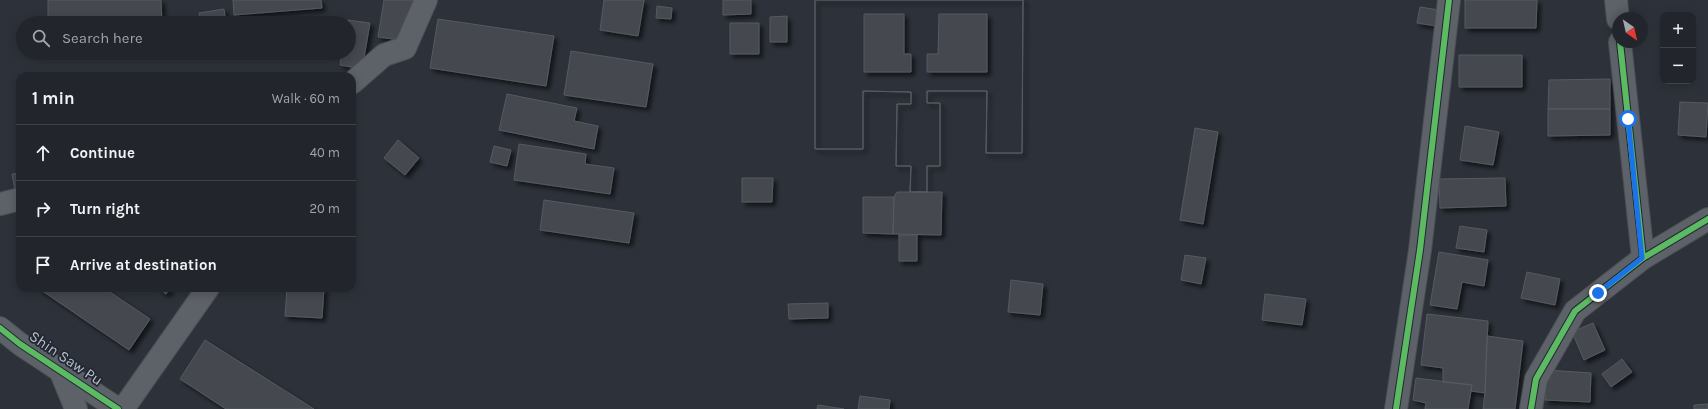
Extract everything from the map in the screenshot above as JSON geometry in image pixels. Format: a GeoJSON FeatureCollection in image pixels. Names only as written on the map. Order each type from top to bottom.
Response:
{"type":"FeatureCollection","features":[{"type":"Feature","properties":{"kind":"street"},"geometry":{"type":"LineString","coordinates":[[356,80],[384,55],[405,48],[426,0]]}},
{"type":"Feature","properties":{"kind":"street"},"geometry":{"type":"LineString","coordinates":[[1396,409],[1420,250],[1449,0]]}},
{"type":"Feature","properties":{"kind":"street"},"geometry":{"type":"LineString","coordinates":[[1616,0],[1617,12]]}},
{"type":"Feature","properties":{"kind":"street"},"geometry":{"type":"LineString","coordinates":[[1621,48],[1642,258]]}},
{"type":"Feature","properties":{"kind":"street"},"geometry":{"type":"LineString","coordinates":[[0,204],[16,200]]}},
{"type":"Feature","properties":{"kind":"street"},"geometry":{"type":"LineString","coordinates":[[1531,409],[1536,379],[1575,311],[1642,258],[1708,219]]}},
{"type":"Feature","properties":{"kind":"street"},"geometry":{"type":"LineString","coordinates":[[124,409],[205,292]]}},
{"type":"Feature","properties":{"kind":"street","name":"Shin Saw Pu"},"geometry":{"type":"LineString","coordinates":[[0,328],[20,344],[118,409]]}},
{"type":"Feature","properties":{"kind":"street"},"geometry":{"type":"LineString","coordinates":[[60,370],[76,409]]}},
{"type":"Feature","properties":{"kind":"building"},"geometry":{"type":"Polygon","coordinates":[[[48,0],[161,0],[162,16],[48,16],[48,0]]]}},
{"type":"Feature","properties":{"kind":"building"},"geometry":{"type":"Polygon","coordinates":[[[233,0],[321,0],[322,8],[234,15],[233,0]]]}},
{"type":"Feature","properties":{"kind":"building"},"geometry":{"type":"Polygon","coordinates":[[[384,0],[415,0],[408,41],[378,37],[384,0]]]}},
{"type":"Feature","properties":{"kind":"building"},"geometry":{"type":"Polygon","coordinates":[[[604,0],[644,0],[638,36],[600,30],[604,0]]]}},
{"type":"Feature","properties":{"kind":"building"},"geometry":{"type":"Polygon","coordinates":[[[723,0],[751,0],[751,14],[723,15],[723,0]]]}},
{"type":"Feature","properties":{"kind":"building"},"geometry":{"type":"Polygon","coordinates":[[[815,0],[1023,0],[1022,153],[986,153],[987,91],[927,91],[927,103],[940,103],[940,166],[927,166],[927,192],[910,192],[911,166],[896,166],[897,104],[911,104],[911,92],[863,91],[863,149],[815,149],[815,0]],[[864,14],[864,72],[911,72],[911,54],[904,54],[904,14],[864,14]],[[939,14],[938,54],[927,54],[927,72],[987,72],[987,14],[939,14]]]}},
{"type":"Feature","properties":{"kind":"building"},"geometry":{"type":"Polygon","coordinates":[[[815,0],[1023,0],[1022,153],[986,153],[987,91],[927,91],[927,103],[940,103],[940,166],[927,166],[927,192],[910,192],[911,166],[896,166],[897,104],[911,104],[911,92],[863,91],[863,149],[815,149],[815,0]]]}},
{"type":"Feature","properties":{"kind":"building"},"geometry":{"type":"Polygon","coordinates":[[[1465,0],[1537,0],[1536,28],[1465,28],[1465,0]]]}},
{"type":"Feature","properties":{"kind":"building"},"geometry":{"type":"Polygon","coordinates":[[[657,6],[672,8],[671,19],[656,18],[657,6]]]}},
{"type":"Feature","properties":{"kind":"building"},"geometry":{"type":"Polygon","coordinates":[[[1420,7],[1439,10],[1436,26],[1417,23],[1420,7]]]}},
{"type":"Feature","properties":{"kind":"building"},"geometry":{"type":"Polygon","coordinates":[[[224,9],[225,16],[200,16],[199,13],[224,9]]]}},
{"type":"Feature","properties":{"kind":"building"},"geometry":{"type":"Polygon","coordinates":[[[787,16],[787,42],[770,42],[770,17],[787,16]]]}},
{"type":"Feature","properties":{"kind":"building"},"geometry":{"type":"Polygon","coordinates":[[[438,19],[554,36],[546,86],[430,68],[438,19]]]}},
{"type":"Feature","properties":{"kind":"building"},"geometry":{"type":"Polygon","coordinates":[[[356,21],[370,23],[362,69],[340,65],[341,60],[356,60],[356,21]]]}},
{"type":"Feature","properties":{"kind":"building"},"geometry":{"type":"Polygon","coordinates":[[[730,23],[759,23],[759,54],[730,54],[730,23]]]}},
{"type":"Feature","properties":{"kind":"building"},"geometry":{"type":"Polygon","coordinates":[[[571,51],[653,64],[646,107],[564,95],[571,51]]]}},
{"type":"Feature","properties":{"kind":"building"},"geometry":{"type":"Polygon","coordinates":[[[1459,55],[1522,55],[1522,87],[1459,87],[1459,55]]]}},
{"type":"Feature","properties":{"kind":"building"},"geometry":{"type":"Polygon","coordinates":[[[1610,79],[1610,109],[1548,109],[1549,80],[1610,79]]]}},
{"type":"Feature","properties":{"kind":"building"},"geometry":{"type":"Polygon","coordinates":[[[507,94],[577,108],[574,121],[598,126],[594,149],[499,130],[507,94]]]}},
{"type":"Feature","properties":{"kind":"building"},"geometry":{"type":"Polygon","coordinates":[[[1680,102],[1708,103],[1706,137],[1678,135],[1680,102]]]}},
{"type":"Feature","properties":{"kind":"building"},"geometry":{"type":"Polygon","coordinates":[[[1548,109],[1610,109],[1610,135],[1548,136],[1548,109]]]}},
{"type":"Feature","properties":{"kind":"building"},"geometry":{"type":"Polygon","coordinates":[[[1465,126],[1499,132],[1493,165],[1460,160],[1465,126]]]}},
{"type":"Feature","properties":{"kind":"building"},"geometry":{"type":"Polygon","coordinates":[[[1195,128],[1218,132],[1203,224],[1180,220],[1195,128]]]}},
{"type":"Feature","properties":{"kind":"building"},"geometry":{"type":"Polygon","coordinates":[[[398,140],[419,158],[405,175],[384,158],[398,140]]]}},
{"type":"Feature","properties":{"kind":"building"},"geometry":{"type":"Polygon","coordinates":[[[519,144],[586,154],[585,164],[614,168],[610,194],[514,180],[519,144]]]}},
{"type":"Feature","properties":{"kind":"building"},"geometry":{"type":"Polygon","coordinates":[[[494,146],[511,150],[507,166],[490,162],[494,146]]]}},
{"type":"Feature","properties":{"kind":"building"},"geometry":{"type":"Polygon","coordinates":[[[12,174],[16,174],[16,191],[15,191],[12,174]]]}},
{"type":"Feature","properties":{"kind":"building"},"geometry":{"type":"Polygon","coordinates":[[[742,178],[773,178],[772,202],[742,202],[742,178]]]}},
{"type":"Feature","properties":{"kind":"building"},"geometry":{"type":"Polygon","coordinates":[[[1505,178],[1506,206],[1440,208],[1439,179],[1505,178]]]}},
{"type":"Feature","properties":{"kind":"building"},"geometry":{"type":"Polygon","coordinates":[[[897,192],[942,192],[941,235],[893,234],[894,197],[897,192]]]}},
{"type":"Feature","properties":{"kind":"building"},"geometry":{"type":"Polygon","coordinates":[[[863,197],[894,197],[893,234],[863,233],[863,197]]]}},
{"type":"Feature","properties":{"kind":"building"},"geometry":{"type":"Polygon","coordinates":[[[544,200],[634,213],[629,243],[540,230],[544,200]]]}},
{"type":"Feature","properties":{"kind":"building"},"geometry":{"type":"Polygon","coordinates":[[[1460,226],[1487,230],[1484,252],[1456,248],[1460,226]]]}},
{"type":"Feature","properties":{"kind":"building"},"geometry":{"type":"Polygon","coordinates":[[[899,235],[917,235],[917,261],[899,261],[899,235]]]}},
{"type":"Feature","properties":{"kind":"building"},"geometry":{"type":"Polygon","coordinates":[[[1439,252],[1488,260],[1484,286],[1462,282],[1457,309],[1430,305],[1439,252]]]}},
{"type":"Feature","properties":{"kind":"building"},"geometry":{"type":"Polygon","coordinates":[[[1185,255],[1206,258],[1201,284],[1181,280],[1185,255]]]}},
{"type":"Feature","properties":{"kind":"building"},"geometry":{"type":"Polygon","coordinates":[[[1527,272],[1560,279],[1555,305],[1521,298],[1527,272]]]}},
{"type":"Feature","properties":{"kind":"building"},"geometry":{"type":"Polygon","coordinates":[[[1011,280],[1043,284],[1040,315],[1008,312],[1011,280]]]}},
{"type":"Feature","properties":{"kind":"building"},"geometry":{"type":"Polygon","coordinates":[[[44,292],[110,292],[150,319],[129,350],[44,292]]]}},
{"type":"Feature","properties":{"kind":"building"},"geometry":{"type":"Polygon","coordinates":[[[287,292],[324,292],[322,318],[285,316],[287,292]]]}},
{"type":"Feature","properties":{"kind":"building"},"geometry":{"type":"Polygon","coordinates":[[[1265,294],[1306,299],[1302,325],[1262,320],[1265,294]]]}},
{"type":"Feature","properties":{"kind":"building"},"geometry":{"type":"Polygon","coordinates":[[[828,303],[828,318],[789,319],[788,304],[828,303]]]}},
{"type":"Feature","properties":{"kind":"building"},"geometry":{"type":"Polygon","coordinates":[[[1427,314],[1488,321],[1485,393],[1471,391],[1472,385],[1443,382],[1443,368],[1421,365],[1427,314]]]}},
{"type":"Feature","properties":{"kind":"building"},"geometry":{"type":"Polygon","coordinates":[[[1593,323],[1605,350],[1584,360],[1572,332],[1593,323]]]}},
{"type":"Feature","properties":{"kind":"building"},"geometry":{"type":"Polygon","coordinates":[[[1487,336],[1523,341],[1515,409],[1483,409],[1487,336]]]}},
{"type":"Feature","properties":{"kind":"building"},"geometry":{"type":"Polygon","coordinates":[[[205,340],[314,409],[226,409],[180,379],[205,340]]]}},
{"type":"Feature","properties":{"kind":"building"},"geometry":{"type":"Polygon","coordinates":[[[1622,359],[1632,372],[1611,387],[1602,374],[1622,359]]]}},
{"type":"Feature","properties":{"kind":"building"},"geometry":{"type":"Polygon","coordinates":[[[1547,370],[1591,373],[1590,402],[1545,400],[1547,370]]]}},
{"type":"Feature","properties":{"kind":"building"},"geometry":{"type":"Polygon","coordinates":[[[1416,378],[1472,385],[1468,409],[1425,409],[1426,403],[1413,400],[1416,378]]]}},
{"type":"Feature","properties":{"kind":"building"},"geometry":{"type":"Polygon","coordinates":[[[860,396],[890,400],[889,409],[858,409],[860,396]]]}},
{"type":"Feature","properties":{"kind":"building"},"geometry":{"type":"Polygon","coordinates":[[[1708,404],[1708,409],[1694,409],[1694,405],[1708,404]]]}},
{"type":"Feature","properties":{"kind":"building"},"geometry":{"type":"Polygon","coordinates":[[[818,405],[844,409],[817,409],[818,405]]]}},
{"type":"Feature","properties":{"kind":"cycle path"},"geometry":{"type":"LineString","coordinates":[[1396,409],[1420,250],[1449,0]]}},
{"type":"Feature","properties":{"kind":"cycle path"},"geometry":{"type":"LineString","coordinates":[[1621,48],[1643,258]]}},
{"type":"Feature","properties":{"kind":"cycle path"},"geometry":{"type":"LineString","coordinates":[[1531,409],[1536,379],[1575,311],[1643,258],[1708,219]]}},
{"type":"Feature","properties":{"kind":"cycle path"},"geometry":{"type":"LineString","coordinates":[[0,328],[20,344],[118,409]]}},
{"type":"Feature","properties":{"kind":"route"},"geometry":{"type":"LineString","coordinates":[[1598,293],[1642,258],[1628,119]]}}]}
